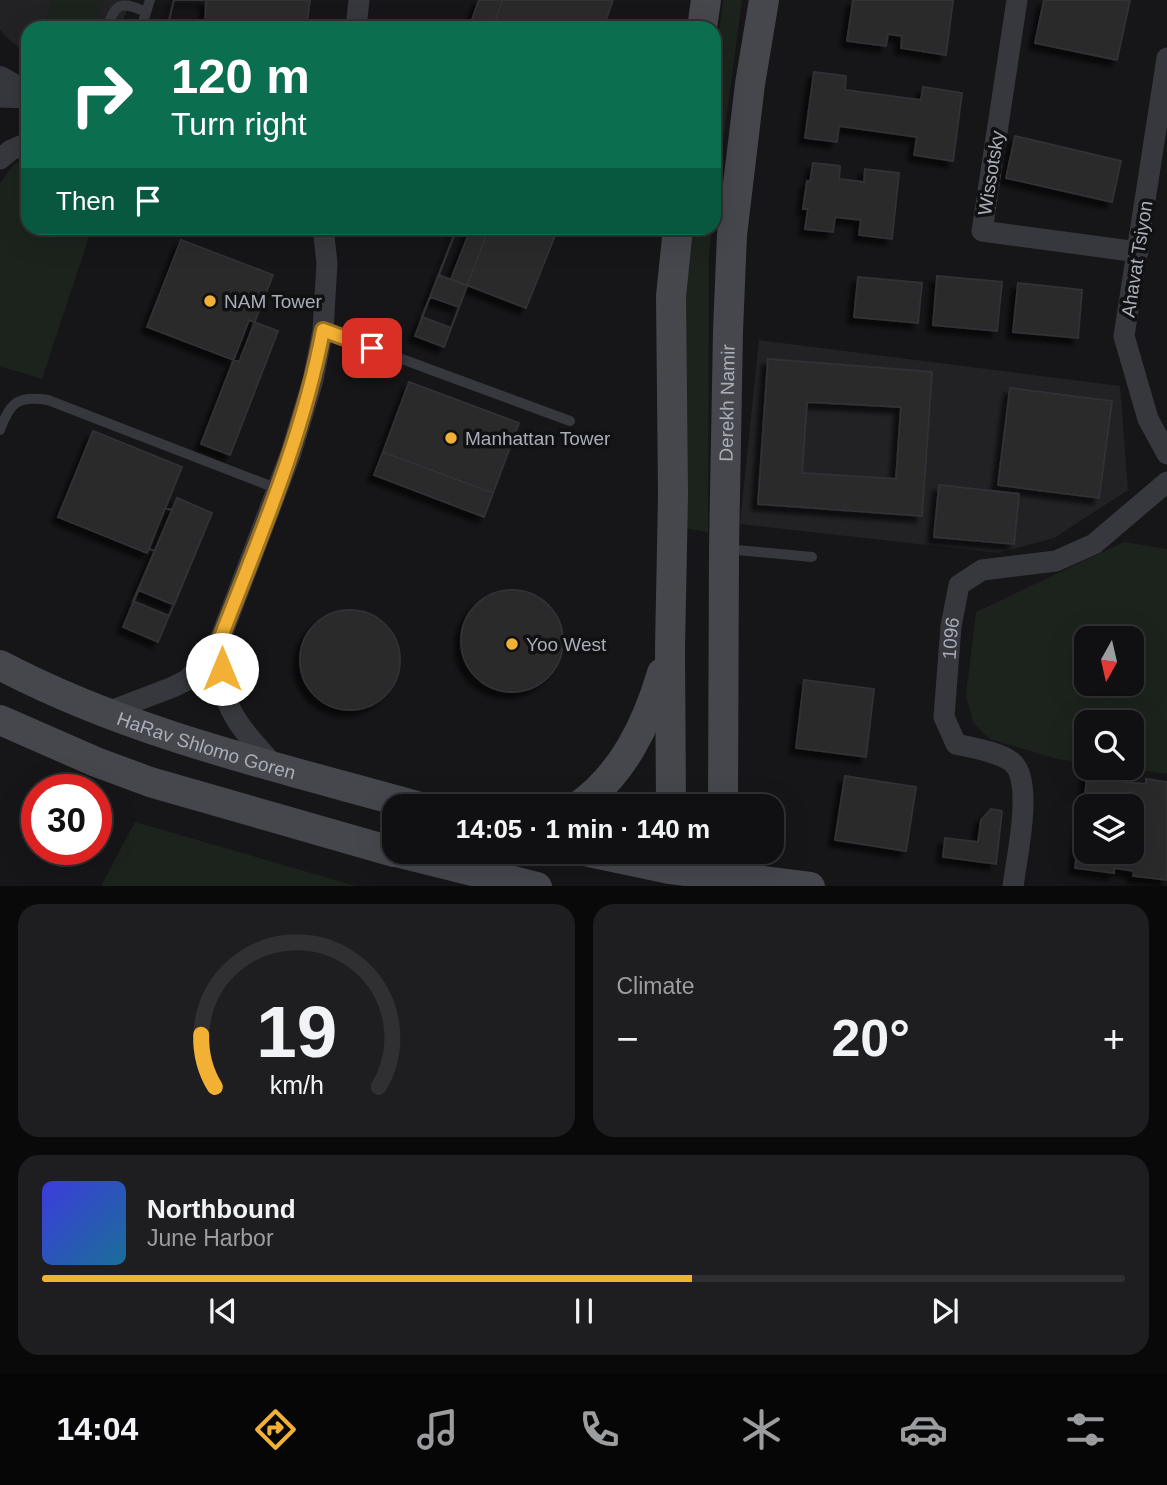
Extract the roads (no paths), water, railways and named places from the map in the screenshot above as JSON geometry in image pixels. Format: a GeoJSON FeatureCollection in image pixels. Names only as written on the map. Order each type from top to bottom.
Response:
{"type":"FeatureCollection","features":[{"type":"Feature","properties":{"kind":"main road"},"geometry":{"type":"LineString","coordinates":[[703,21],[706,0]]}},
{"type":"Feature","properties":{"kind":"main road","name":"Derekh Namir"},"geometry":{"type":"LineString","coordinates":[[723,794],[724,549],[732,236],[750,84],[764,0]]}},
{"type":"Feature","properties":{"kind":"main road"},"geometry":{"type":"LineString","coordinates":[[671,794],[671,296],[677,235]]}},
{"type":"Feature","properties":{"kind":"main road"},"geometry":{"type":"LineString","coordinates":[[595,794],[616,770],[641,731],[670,649]]}},
{"type":"Feature","properties":{"kind":"main road","name":"HaRav Shlomo Goren"},"geometry":{"type":"LineString","coordinates":[[0,665],[105,713],[156,732],[382,796]]}},
{"type":"Feature","properties":{"kind":"main road"},"geometry":{"type":"LineString","coordinates":[[0,719],[96,762],[150,782],[382,848]]}},
{"type":"Feature","properties":{"kind":"main road"},"geometry":{"type":"LineString","coordinates":[[444,864],[534,886]]}},
{"type":"Feature","properties":{"kind":"main road"},"geometry":{"type":"LineString","coordinates":[[647,864],[671,869],[724,871],[805,886]]}},
{"type":"Feature","properties":{"kind":"street"},"geometry":{"type":"LineString","coordinates":[[357,21],[359,0]]}},
{"type":"Feature","properties":{"kind":"street","name":"Wissotsky"},"geometry":{"type":"LineString","coordinates":[[1017,0],[982,231],[1138,252]]}},
{"type":"Feature","properties":{"kind":"street","name":"Ahavat Tsiyon"},"geometry":{"type":"LineString","coordinates":[[1167,58],[1124,336],[1148,419],[1167,454]]}},
{"type":"Feature","properties":{"kind":"street"},"geometry":{"type":"LineString","coordinates":[[0,79],[21,92]]}},
{"type":"Feature","properties":{"kind":"street"},"geometry":{"type":"LineString","coordinates":[[0,97],[21,97]]}},
{"type":"Feature","properties":{"kind":"street"},"geometry":{"type":"LineString","coordinates":[[0,159],[21,146]]}},
{"type":"Feature","properties":{"kind":"street"},"geometry":{"type":"LineString","coordinates":[[105,713],[187,680],[221,637],[278,489],[313,380],[323,330],[327,263],[324,235]]}},
{"type":"Feature","properties":{"kind":"street","name":"1096"},"geometry":{"type":"LineString","coordinates":[[1013,886],[1023,782],[1014,764],[988,751],[956,744],[944,717],[951,626],[959,585],[982,570],[1056,561],[1094,544],[1167,482]]}},
{"type":"Feature","properties":{"kind":"street"},"geometry":{"type":"LineString","coordinates":[[221,637],[222,669],[228,702],[240,726],[274,766]]}},
{"type":"Feature","properties":{"kind":"lane"},"geometry":{"type":"LineString","coordinates":[[143,21],[150,0]]}},
{"type":"Feature","properties":{"kind":"lane"},"geometry":{"type":"LineString","coordinates":[[109,21],[113,10],[121,6],[131,5],[146,12]]}},
{"type":"Feature","properties":{"kind":"lane"},"geometry":{"type":"LineString","coordinates":[[323,330],[570,421]]}},
{"type":"Feature","properties":{"kind":"lane"},"geometry":{"type":"LineString","coordinates":[[0,430],[10,408],[20,400],[30,397],[48,400],[278,489]]}},
{"type":"Feature","properties":{"kind":"lane"},"geometry":{"type":"LineString","coordinates":[[724,549],[812,557]]}},
{"type":"Feature","properties":{"kind":"place","name":"NAM Tower"},"geometry":{"type":"Point","coordinates":[210,301]}},
{"type":"Feature","properties":{"kind":"place","name":"Manhattan Tower"},"geometry":{"type":"Point","coordinates":[451,438]}},
{"type":"Feature","properties":{"kind":"place","name":"Yoo West"},"geometry":{"type":"Point","coordinates":[512,644]}}]}
